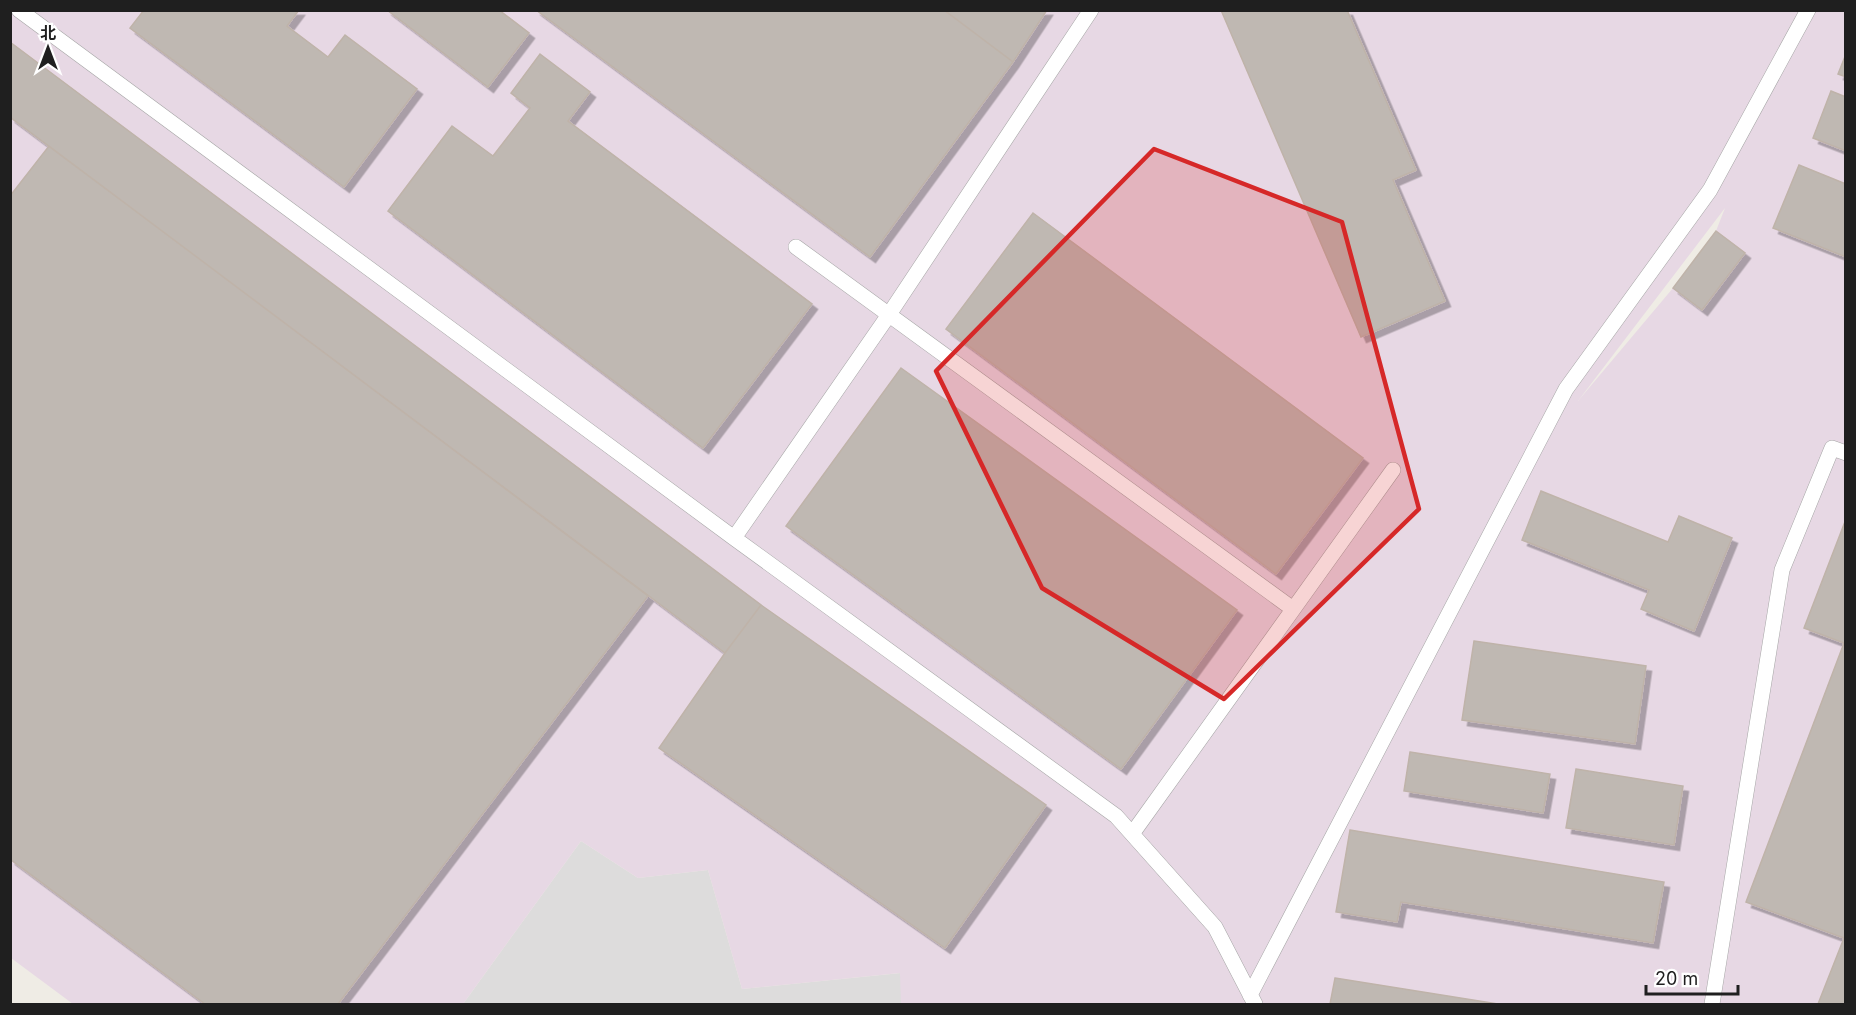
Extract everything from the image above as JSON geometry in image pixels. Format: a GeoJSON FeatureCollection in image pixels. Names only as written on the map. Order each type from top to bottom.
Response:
{"type":"FeatureCollection","features":[{"type":"Feature","properties":{"kind":"lane"},"geometry":{"type":"LineString","coordinates":[[19,10],[734,538],[1116,816],[1215,927],[1252,1000]]}},
{"type":"Feature","properties":{"kind":"lane"},"geometry":{"type":"LineString","coordinates":[[734,538],[888,316],[1091,10]]}},
{"type":"Feature","properties":{"kind":"lane"},"geometry":{"type":"LineString","coordinates":[[1252,1000],[1566,389],[1710,190],[1808,10]]}},
{"type":"Feature","properties":{"kind":"lane"},"geometry":{"type":"LineString","coordinates":[[796,247],[1293,609]]}},
{"type":"Feature","properties":{"kind":"lane"},"geometry":{"type":"LineString","coordinates":[[1712,1005],[1782,570],[1832,447],[1845,453]]}},
{"type":"Feature","properties":{"kind":"lane"},"geometry":{"type":"LineString","coordinates":[[1132,834],[1393,470]]}},
{"type":"Feature","properties":{"kind":"highlighted area"},"geometry":{"type":"Polygon","coordinates":[[[1154,149],[1342,222],[1419,509],[1224,699],[1042,588],[936,371],[1154,149]]]}},
{"type":"Feature","properties":{"kind":"shaded area"},"geometry":{"type":"Polygon","coordinates":[[[11,11],[1845,11],[1845,1004],[901,1004],[900,973],[742,989],[708,870],[638,878],[581,841],[463,1004],[73,1004],[11,958],[11,11]],[[1725,208],[1578,401],[1673,288],[1716,231],[1725,208]]]}},
{"type":"Feature","properties":{"kind":"shaded area"},"geometry":{"type":"Polygon","coordinates":[[[581,841],[638,878],[708,870],[742,989],[901,973],[901,1004],[463,1004],[581,841]]]}},
{"type":"Feature","properties":{"kind":"building"},"geometry":{"type":"Polygon","coordinates":[[[144,10],[299,10],[287,26],[328,57],[345,35],[417,89],[344,187],[130,28],[144,10]]]}},
{"type":"Feature","properties":{"kind":"building"},"geometry":{"type":"Polygon","coordinates":[[[387,10],[499,10],[529,33],[488,87],[387,10]]]}},
{"type":"Feature","properties":{"kind":"building"},"geometry":{"type":"Polygon","coordinates":[[[536,10],[944,10],[1013,62],[870,257],[536,10]]]}},
{"type":"Feature","properties":{"kind":"building"},"geometry":{"type":"Polygon","coordinates":[[[944,10],[1047,10],[1013,62],[944,10]]]}},
{"type":"Feature","properties":{"kind":"building"},"geometry":{"type":"Polygon","coordinates":[[[1221,10],[1347,10],[1416,170],[1393,180],[1445,301],[1361,337],[1221,10]]]}},
{"type":"Feature","properties":{"kind":"building"},"geometry":{"type":"Polygon","coordinates":[[[10,42],[761,605],[725,653],[10,117],[10,42]]]}},
{"type":"Feature","properties":{"kind":"building"},"geometry":{"type":"Polygon","coordinates":[[[540,54],[590,92],[568,121],[812,304],[703,448],[388,211],[452,126],[493,156],[530,108],[511,93],[540,54]]]}},
{"type":"Feature","properties":{"kind":"building"},"geometry":{"type":"Polygon","coordinates":[[[1846,54],[1846,77],[1838,74],[1846,54]]]}},
{"type":"Feature","properties":{"kind":"building"},"geometry":{"type":"Polygon","coordinates":[[[1831,91],[1846,97],[1846,151],[1813,138],[1831,91]]]}},
{"type":"Feature","properties":{"kind":"building"},"geometry":{"type":"Polygon","coordinates":[[[49,146],[648,596],[338,1004],[205,1004],[10,859],[10,196],[49,146]]]}},
{"type":"Feature","properties":{"kind":"building"},"geometry":{"type":"Polygon","coordinates":[[[1799,165],[1846,184],[1846,257],[1773,228],[1799,165]]]}},
{"type":"Feature","properties":{"kind":"building"},"geometry":{"type":"Polygon","coordinates":[[[1033,213],[1363,458],[1276,574],[946,329],[1033,213]]]}},
{"type":"Feature","properties":{"kind":"building"},"geometry":{"type":"Polygon","coordinates":[[[1716,231],[1745,253],[1702,310],[1673,288],[1716,231]]]}},
{"type":"Feature","properties":{"kind":"building"},"geometry":{"type":"Polygon","coordinates":[[[901,368],[1237,610],[1121,769],[786,526],[901,368]]]}},
{"type":"Feature","properties":{"kind":"building"},"geometry":{"type":"Polygon","coordinates":[[[1541,491],[1668,542],[1679,516],[1732,538],[1694,631],[1641,609],[1649,590],[1522,540],[1541,491]]]}},
{"type":"Feature","properties":{"kind":"building"},"geometry":{"type":"Polygon","coordinates":[[[1846,519],[1846,1004],[1818,1004],[1844,938],[1746,902],[1844,643],[1804,628],[1846,519]]]}},
{"type":"Feature","properties":{"kind":"building"},"geometry":{"type":"Polygon","coordinates":[[[761,605],[1046,805],[945,948],[659,748],[761,605]]]}},
{"type":"Feature","properties":{"kind":"building"},"geometry":{"type":"Polygon","coordinates":[[[1474,641],[1646,666],[1635,744],[1462,720],[1474,641]]]}},
{"type":"Feature","properties":{"kind":"building"},"geometry":{"type":"Polygon","coordinates":[[[1410,752],[1550,774],[1543,813],[1404,791],[1410,752]]]}},
{"type":"Feature","properties":{"kind":"building"},"geometry":{"type":"Polygon","coordinates":[[[1576,769],[1683,786],[1674,845],[1566,828],[1576,769]]]}},
{"type":"Feature","properties":{"kind":"building"},"geometry":{"type":"Polygon","coordinates":[[[1350,830],[1664,882],[1653,943],[1401,902],[1397,922],[1336,912],[1350,830]]]}},
{"type":"Feature","properties":{"kind":"building"},"geometry":{"type":"Polygon","coordinates":[[[1335,978],[1498,1004],[1330,1004],[1335,978]]]}}]}
